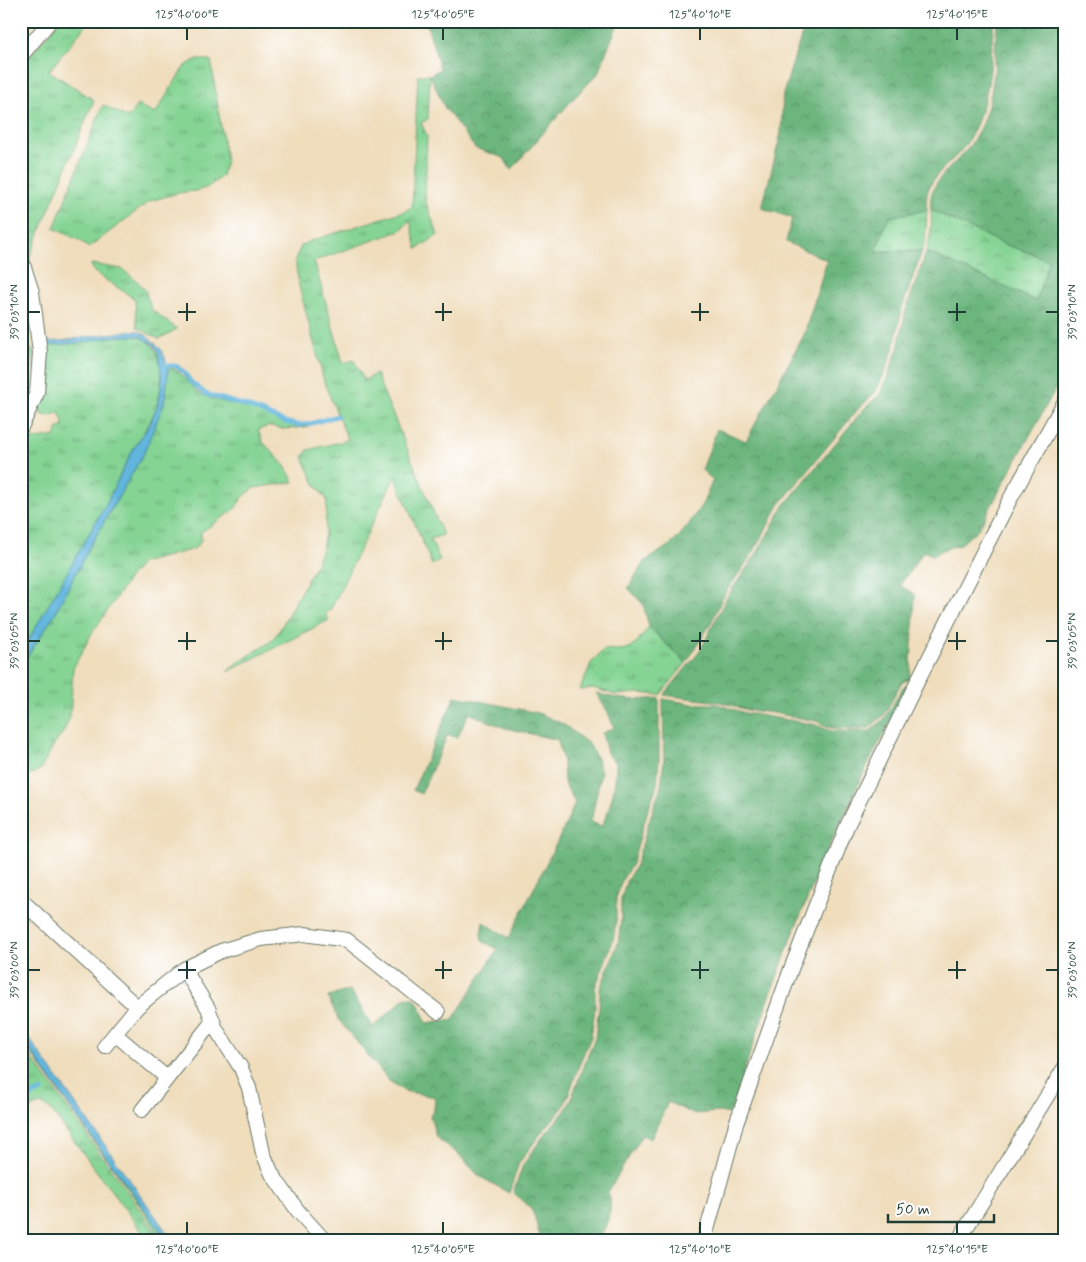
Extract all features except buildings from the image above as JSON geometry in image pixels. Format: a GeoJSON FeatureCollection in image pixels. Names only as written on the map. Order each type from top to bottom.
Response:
{"type":"FeatureCollection","features":[{"type":"Feature","properties":{"kind":"street"},"geometry":{"type":"LineString","coordinates":[[21,56],[50,21]]}},
{"type":"Feature","properties":{"kind":"street"},"geometry":{"type":"LineString","coordinates":[[21,258],[32,292],[40,352],[37,393],[21,427]]}},
{"type":"Feature","properties":{"kind":"street"},"geometry":{"type":"LineString","coordinates":[[704,1241],[736,1124],[791,969],[847,826],[919,678],[1009,501],[1065,401]]}},
{"type":"Feature","properties":{"kind":"street"},"geometry":{"type":"LineString","coordinates":[[21,900],[137,1007]]}},
{"type":"Feature","properties":{"kind":"street"},"geometry":{"type":"LineString","coordinates":[[105,1046],[137,1007],[184,969],[220,951],[261,939],[304,934],[347,940],[438,1012]]}},
{"type":"Feature","properties":{"kind":"street"},"geometry":{"type":"LineString","coordinates":[[184,969],[208,1008],[216,1029],[241,1068],[249,1088],[263,1153],[272,1174],[298,1211],[325,1241]]}},
{"type":"Feature","properties":{"kind":"street"},"geometry":{"type":"LineString","coordinates":[[142,1110],[213,1021]]}},
{"type":"Feature","properties":{"kind":"street"},"geometry":{"type":"LineString","coordinates":[[115,1034],[168,1078]]}},
{"type":"Feature","properties":{"kind":"street"},"geometry":{"type":"LineString","coordinates":[[958,1241],[1065,1068]]}},
{"type":"Feature","properties":{"kind":"green space"},"geometry":{"type":"Polygon","coordinates":[[[59,21],[89,21],[49,71],[94,100],[28,261],[21,241],[21,67],[59,21]]]}},
{"type":"Feature","properties":{"kind":"green space"},"geometry":{"type":"Polygon","coordinates":[[[426,21],[619,21],[597,75],[573,99],[511,170],[504,158],[475,148],[445,108],[430,75],[440,69],[426,21]]]}},
{"type":"Feature","properties":{"kind":"green space"},"geometry":{"type":"Polygon","coordinates":[[[806,21],[994,21],[989,81],[981,112],[968,141],[940,172],[929,188],[926,198],[927,210],[888,217],[876,251],[922,251],[902,308],[894,347],[875,393],[859,408],[779,505],[753,553],[725,593],[711,623],[686,663],[649,627],[643,604],[628,588],[644,562],[674,542],[703,503],[713,480],[702,470],[717,429],[746,441],[804,335],[827,260],[786,242],[792,218],[762,208],[781,133],[783,94],[806,21]]]}},
{"type":"Feature","properties":{"kind":"green space"},"geometry":{"type":"Polygon","coordinates":[[[998,21],[1065,21],[1065,288],[1062,294],[1065,307],[1065,368],[1062,377],[979,528],[960,545],[944,549],[933,556],[924,551],[900,585],[915,595],[910,679],[901,683],[884,715],[869,728],[831,728],[816,721],[748,710],[720,702],[664,695],[700,651],[728,595],[756,555],[783,507],[862,411],[879,395],[898,348],[906,310],[926,253],[1036,301],[1049,260],[1004,244],[931,210],[933,190],[938,181],[965,152],[977,135],[989,104],[998,21]]]}},
{"type":"Feature","properties":{"kind":"green space"},"geometry":{"type":"Polygon","coordinates":[[[195,60],[211,60],[226,161],[222,176],[206,188],[150,201],[88,248],[81,241],[54,228],[103,105],[128,118],[137,105],[155,114],[184,67],[195,60]]]}},
{"type":"Feature","properties":{"kind":"green space"},"geometry":{"type":"Polygon","coordinates":[[[418,75],[430,75],[428,119],[421,123],[427,136],[425,200],[438,235],[417,249],[410,220],[400,231],[314,261],[343,363],[354,360],[364,380],[376,374],[443,535],[430,539],[440,560],[432,565],[395,476],[331,609],[325,613],[329,620],[227,672],[270,642],[279,631],[316,564],[322,549],[327,500],[315,484],[303,457],[308,450],[348,440],[325,385],[299,286],[295,260],[301,246],[310,241],[405,211],[412,207],[418,75]]]}},
{"type":"Feature","properties":{"kind":"green space"},"geometry":{"type":"Polygon","coordinates":[[[927,210],[925,242],[922,251],[876,251],[888,217],[927,210]]]}},
{"type":"Feature","properties":{"kind":"green space"},"geometry":{"type":"Polygon","coordinates":[[[931,210],[1004,244],[1049,260],[1036,301],[926,253],[931,232],[931,210]]]}},
{"type":"Feature","properties":{"kind":"green space"},"geometry":{"type":"Polygon","coordinates":[[[91,264],[122,269],[145,290],[152,310],[177,329],[159,339],[137,327],[135,299],[94,272],[91,264]]]}},
{"type":"Feature","properties":{"kind":"green space"},"geometry":{"type":"Polygon","coordinates":[[[131,335],[142,338],[150,343],[160,360],[161,381],[156,409],[128,458],[96,523],[21,653],[21,446],[25,441],[56,436],[57,429],[64,426],[60,412],[49,416],[41,414],[39,405],[46,376],[43,346],[131,335]]]}},
{"type":"Feature","properties":{"kind":"green space"},"geometry":{"type":"Polygon","coordinates":[[[21,350],[33,350],[34,357],[27,399],[21,411],[21,350]]]}},
{"type":"Feature","properties":{"kind":"green space"},"geometry":{"type":"Polygon","coordinates":[[[168,367],[179,372],[203,395],[247,408],[284,422],[309,427],[283,429],[269,426],[258,430],[263,442],[285,466],[294,482],[254,488],[242,498],[234,510],[201,532],[201,541],[194,549],[142,563],[132,574],[91,635],[73,668],[70,717],[64,731],[41,769],[21,779],[21,666],[53,617],[90,546],[144,453],[164,403],[168,367]]]}},
{"type":"Feature","properties":{"kind":"green space"},"geometry":{"type":"Polygon","coordinates":[[[649,627],[686,663],[660,695],[638,693],[616,695],[593,688],[580,690],[591,663],[604,649],[621,650],[631,647],[649,627]]]}},
{"type":"Feature","properties":{"kind":"green space"},"geometry":{"type":"Polygon","coordinates":[[[909,685],[853,794],[813,884],[769,998],[730,1114],[720,1112],[693,1114],[668,1102],[651,1139],[642,1135],[608,1192],[611,1204],[610,1211],[607,1224],[598,1241],[544,1241],[539,1233],[532,1210],[513,1193],[523,1165],[544,1135],[565,1111],[571,1100],[595,1038],[600,989],[618,943],[621,899],[626,882],[636,865],[661,786],[664,759],[663,699],[693,704],[716,704],[745,713],[813,724],[831,731],[870,731],[885,718],[903,687],[909,685]]]}},
{"type":"Feature","properties":{"kind":"green space"},"geometry":{"type":"Polygon","coordinates":[[[596,693],[627,699],[659,698],[657,785],[632,864],[622,880],[616,898],[616,921],[613,941],[595,988],[595,1008],[591,1037],[562,1109],[519,1163],[509,1193],[479,1176],[457,1153],[436,1137],[430,1115],[434,1110],[435,1097],[404,1091],[389,1081],[338,1019],[328,997],[350,990],[373,1027],[406,997],[416,999],[427,1023],[453,1019],[498,949],[482,941],[483,922],[509,938],[575,803],[564,782],[563,762],[558,740],[505,728],[469,713],[457,738],[448,734],[421,794],[413,790],[455,696],[538,713],[563,724],[589,744],[601,772],[591,822],[602,826],[612,796],[616,764],[607,753],[602,733],[614,728],[608,712],[596,693]]]}},
{"type":"Feature","properties":{"kind":"green space"},"geometry":{"type":"Polygon","coordinates":[[[1055,889],[1062,893],[1065,890],[1065,932],[1062,930],[1055,889]]]}},
{"type":"Feature","properties":{"kind":"green space"},"geometry":{"type":"Polygon","coordinates":[[[21,1037],[168,1241],[162,1241],[147,1216],[21,1039],[21,1037]]]}},
{"type":"Feature","properties":{"kind":"green space"},"geometry":{"type":"Polygon","coordinates":[[[21,1043],[145,1217],[160,1241],[149,1241],[50,1109],[41,1104],[34,1106],[21,1116],[21,1107],[42,1091],[32,1094],[21,1105],[21,1073],[27,1069],[21,1061],[21,1043]]]}},
{"type":"Feature","properties":{"kind":"water"},"geometry":{"type":"Polygon","coordinates":[[[138,331],[146,335],[160,348],[165,358],[168,376],[164,403],[144,453],[90,546],[53,617],[21,666],[21,653],[106,504],[132,451],[150,424],[159,401],[162,379],[158,351],[153,344],[140,336],[115,336],[79,343],[43,346],[43,342],[138,331]]]}},
{"type":"Feature","properties":{"kind":"water"},"geometry":{"type":"Polygon","coordinates":[[[21,1027],[173,1241],[168,1241],[77,1117],[21,1037],[21,1027]]]}},
{"type":"Feature","properties":{"kind":"waterway"},"geometry":{"type":"LineString","coordinates":[[164,365],[176,366],[206,394],[249,407],[285,422],[298,425],[309,424],[337,416]]}},
{"type":"Feature","properties":{"kind":"waterway"},"geometry":{"type":"LineString","coordinates":[[21,1106],[33,1095],[42,1091]]}}]}
